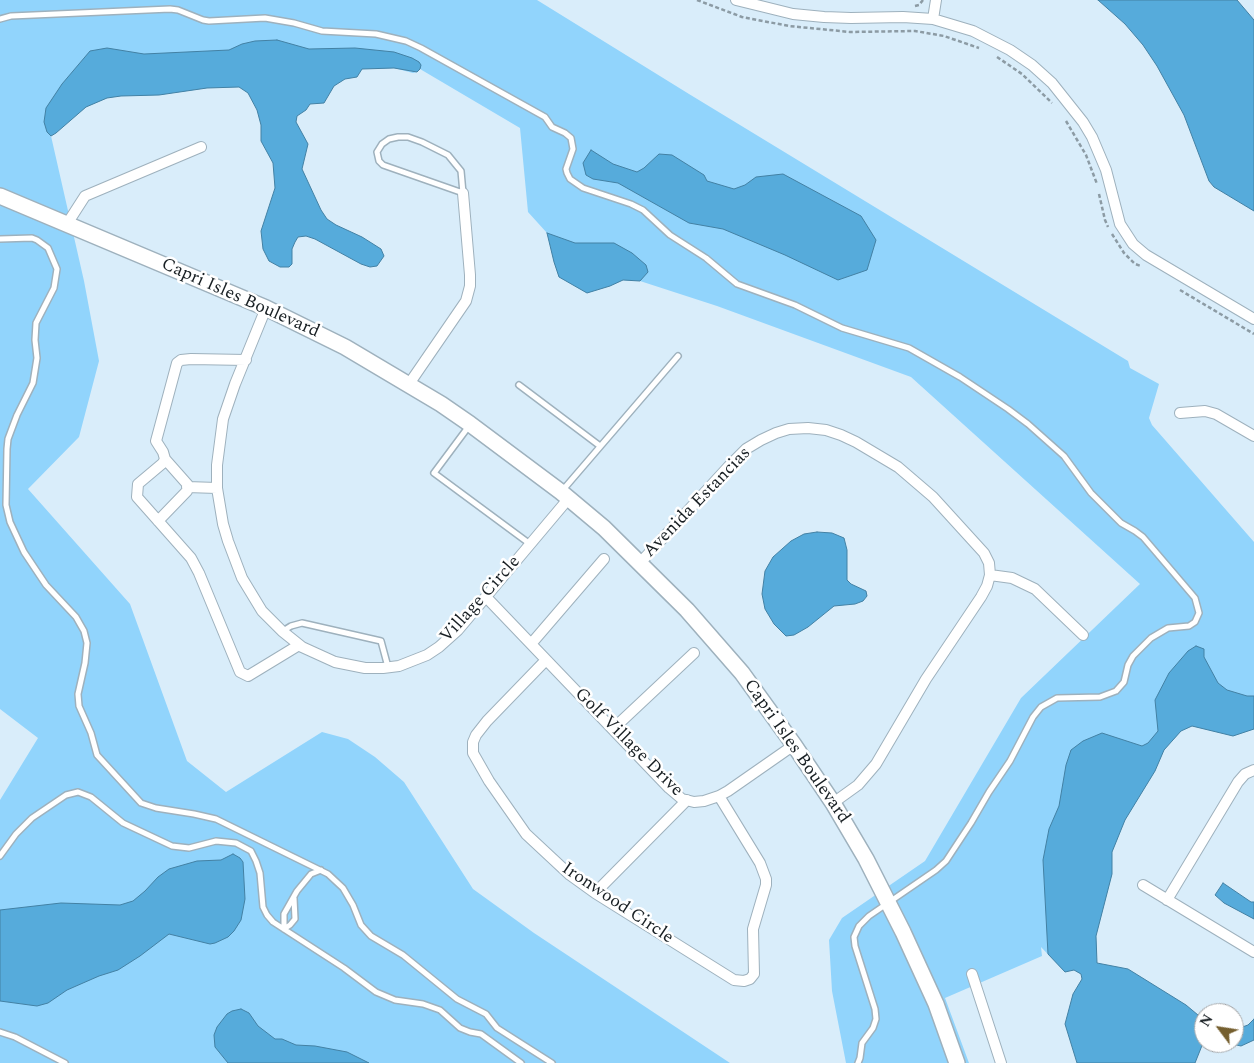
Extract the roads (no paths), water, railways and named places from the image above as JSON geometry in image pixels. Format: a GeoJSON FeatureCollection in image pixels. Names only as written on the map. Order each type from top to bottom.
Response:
{"type":"FeatureCollection","features":[{"type":"Feature","properties":{"kind":"street"},"geometry":{"type":"LineString","coordinates":[[736,0],[793,14],[851,18],[903,17],[932,19],[973,31],[992,40],[1032,65],[1052,82],[1074,108],[1092,137],[1106,170],[1120,224],[1127,237],[1146,255],[1254,319]]}},
{"type":"Feature","properties":{"kind":"street"},"geometry":{"type":"LineString","coordinates":[[932,19],[936,0]]}},
{"type":"Feature","properties":{"kind":"street"},"geometry":{"type":"LineString","coordinates":[[67,224],[85,196],[202,147]]}},
{"type":"Feature","properties":{"kind":"street"},"geometry":{"type":"LineString","coordinates":[[409,384],[462,309],[470,286],[463,193]]}},
{"type":"Feature","properties":{"kind":"street","name":"Capri Isles Boulevard"},"geometry":{"type":"LineString","coordinates":[[0,196],[266,308],[345,347],[409,384],[470,424],[565,495],[604,528],[687,610],[723,652],[759,696],[833,803],[852,833],[888,902],[936,1004],[957,1063]]}},
{"type":"Feature","properties":{"kind":"street","name":"Village Circle"},"geometry":{"type":"LineString","coordinates":[[266,308],[232,390],[223,419],[217,465],[217,488],[223,524],[236,565],[262,611],[282,631],[299,644],[335,662],[365,668],[388,668],[414,661],[439,647],[458,630],[530,544],[565,495]]}},
{"type":"Feature","properties":{"kind":"street"},"geometry":{"type":"LineString","coordinates":[[158,521],[182,498],[187,491],[188,485],[166,459],[156,441],[177,363],[181,360],[192,359],[246,360]]}},
{"type":"Feature","properties":{"kind":"street"},"geometry":{"type":"LineString","coordinates":[[1180,413],[1205,411],[1216,414],[1254,436]]}},
{"type":"Feature","properties":{"kind":"street","name":"Avenida Estancias"},"geometry":{"type":"LineString","coordinates":[[640,563],[746,449],[776,433],[808,428],[834,432],[848,438],[908,474],[933,496],[984,553],[989,563],[990,575]]}},
{"type":"Feature","properties":{"kind":"street"},"geometry":{"type":"LineString","coordinates":[[166,459],[163,464],[138,484],[137,497],[190,558],[199,572],[240,672],[248,676],[299,644]]}},
{"type":"Feature","properties":{"kind":"street"},"geometry":{"type":"LineString","coordinates":[[187,487],[217,488]]}},
{"type":"Feature","properties":{"kind":"street"},"geometry":{"type":"LineString","coordinates":[[531,644],[604,559]]}},
{"type":"Feature","properties":{"kind":"street"},"geometry":{"type":"LineString","coordinates":[[833,803],[858,785],[876,764],[926,679],[984,592],[990,575],[1012,578],[1035,589],[1083,635]]}},
{"type":"Feature","properties":{"kind":"street"},"geometry":{"type":"LineString","coordinates":[[486,597],[546,660]]}},
{"type":"Feature","properties":{"kind":"street"},"geometry":{"type":"LineString","coordinates":[[613,729],[694,653]]}},
{"type":"Feature","properties":{"kind":"street","name":"Golf Village Drive"},"geometry":{"type":"LineString","coordinates":[[546,660],[677,796],[687,800],[704,801],[719,796],[794,745]]}},
{"type":"Feature","properties":{"kind":"street","name":"Ironwood Circle"},"geometry":{"type":"LineString","coordinates":[[546,660],[480,730],[474,742],[473,752],[489,781],[526,834],[560,867],[595,893],[734,980],[744,981],[750,979],[754,974],[753,929],[766,885],[766,879],[760,863],[719,796]]}},
{"type":"Feature","properties":{"kind":"street"},"geometry":{"type":"LineString","coordinates":[[1167,900],[1238,782],[1245,774],[1254,770]]}},
{"type":"Feature","properties":{"kind":"street"},"geometry":{"type":"LineString","coordinates":[[595,893],[687,800]]}},
{"type":"Feature","properties":{"kind":"street"},"geometry":{"type":"LineString","coordinates":[[1143,885],[1254,952]]}},
{"type":"Feature","properties":{"kind":"street"},"geometry":{"type":"LineString","coordinates":[[972,974],[1001,1063]]}},
{"type":"Feature","properties":{"kind":"lane"},"geometry":{"type":"LineString","coordinates":[[0,19],[11,16],[170,9],[186,12],[203,20],[219,22],[248,18],[266,18],[322,31],[376,34],[406,41],[422,48],[537,112],[545,117],[552,127],[568,135],[573,149],[567,164],[567,173],[570,179],[578,185],[643,210],[674,237],[706,258],[742,286],[791,303],[817,317],[857,334],[886,340],[909,348],[960,377],[1019,417],[1064,456],[1091,493],[1121,523],[1143,538],[1195,598],[1198,609],[1198,616],[1195,622],[1189,626],[1168,628],[1151,638],[1133,656],[1124,682],[1116,691],[1100,697],[1057,698],[1041,706],[1010,761],[983,800],[951,855],[936,870],[862,922],[854,937],[876,1016],[874,1026],[862,1043],[858,1063]]}},
{"type":"Feature","properties":{"kind":"lane"},"geometry":{"type":"LineString","coordinates":[[398,137],[408,137],[436,148],[448,155],[461,171],[463,193],[384,165],[379,161],[377,152],[382,144],[389,139],[398,137]]}},
{"type":"Feature","properties":{"kind":"lane"},"geometry":{"type":"LineString","coordinates":[[0,239],[32,238],[37,240],[48,248],[57,269],[54,288],[36,323],[37,358],[33,382],[8,439],[6,449],[6,505],[10,522],[24,552],[46,585],[76,617],[84,631],[87,643],[86,663],[78,694],[79,706],[91,733],[95,751],[141,803],[156,808],[216,819],[328,874],[343,888],[353,905],[361,925],[371,936],[403,955],[458,999],[486,1014],[497,1028],[552,1063]]}},
{"type":"Feature","properties":{"kind":"lane"},"geometry":{"type":"LineString","coordinates":[[565,495],[600,446],[678,356]]}},
{"type":"Feature","properties":{"kind":"lane"},"geometry":{"type":"LineString","coordinates":[[519,385],[600,446]]}},
{"type":"Feature","properties":{"kind":"lane"},"geometry":{"type":"LineString","coordinates":[[470,424],[434,473],[530,544]]}},
{"type":"Feature","properties":{"kind":"lane"},"geometry":{"type":"LineString","coordinates":[[282,631],[302,623],[380,641],[388,668]]}},
{"type":"Feature","properties":{"kind":"lane"},"geometry":{"type":"LineString","coordinates":[[0,856],[16,834],[32,818],[66,795],[78,792],[91,797],[124,823],[172,846],[189,848],[222,841],[236,842],[250,851],[258,866],[265,912],[273,922],[344,968],[376,992],[395,1000],[423,1004],[440,1010],[460,1028],[481,1034],[521,1063]]}},
{"type":"Feature","properties":{"kind":"lane"},"geometry":{"type":"LineString","coordinates":[[284,929],[284,914],[301,884],[317,870],[321,870]]}},
{"type":"Feature","properties":{"kind":"lane"},"geometry":{"type":"LineString","coordinates":[[284,929],[295,918],[294,898]]}},
{"type":"Feature","properties":{"kind":"lane"},"geometry":{"type":"LineString","coordinates":[[0,1032],[15,1037],[65,1063]]}}]}
